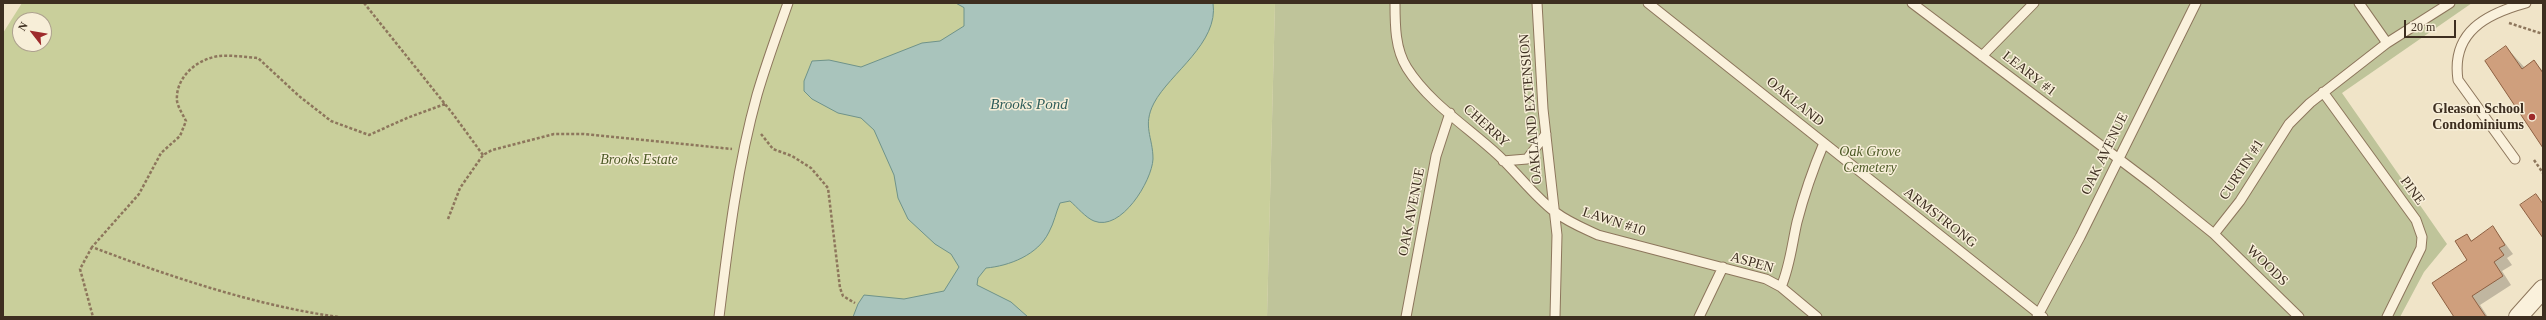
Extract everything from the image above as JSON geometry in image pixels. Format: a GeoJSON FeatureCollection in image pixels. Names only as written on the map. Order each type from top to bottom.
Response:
{"type":"FeatureCollection","features":[{"type":"Feature","properties":{"kind":"street"},"geometry":{"type":"LineString","coordinates":[[2518,317],[2543,289]]}},
{"type":"Feature","properties":{"kind":"lane"},"geometry":{"type":"LineString","coordinates":[[719,317],[744,150],[751,120],[788,3]]}},
{"type":"Feature","properties":{"kind":"lane","name":"CHERRY"},"geometry":{"type":"LineString","coordinates":[[1395,3],[1395,26],[1399,48],[1407,67],[1422,87],[1504,161],[1555,212]]}},
{"type":"Feature","properties":{"kind":"lane","name":"OAKLAND EXTENSION"},"geometry":{"type":"LineString","coordinates":[[1537,3],[1546,134],[1555,212]]}},
{"type":"Feature","properties":{"kind":"lane","name":"OAKLAND"},"geometry":{"type":"LineString","coordinates":[[1648,3],[1824,143],[1812,170],[1797,222],[1789,268],[1781,287]]}},
{"type":"Feature","properties":{"kind":"lane"},"geometry":{"type":"LineString","coordinates":[[1912,3],[1982,56]]}},
{"type":"Feature","properties":{"kind":"lane","name":"LEARY #1"},"geometry":{"type":"LineString","coordinates":[[2034,3],[1982,56],[2117,159]]}},
{"type":"Feature","properties":{"kind":"lane","name":"OAK AVENUE"},"geometry":{"type":"LineString","coordinates":[[2040,316],[2196,3]]}},
{"type":"Feature","properties":{"kind":"lane"},"geometry":{"type":"LineString","coordinates":[[2359,3],[2387,43]]}},
{"type":"Feature","properties":{"kind":"lane","name":"CURTIN #1"},"geometry":{"type":"LineString","coordinates":[[2214,234],[2240,201],[2289,124],[2323,92],[2387,43],[2450,3]]}},
{"type":"Feature","properties":{"kind":"lane"},"geometry":{"type":"LineString","coordinates":[[2515,159],[2458,80],[2456,68],[2462,46],[2477,23],[2489,16],[2526,3]]}},
{"type":"Feature","properties":{"kind":"lane","name":"PINE"},"geometry":{"type":"LineString","coordinates":[[2323,92],[2416,220],[2422,237],[2421,248],[2387,317]]}},
{"type":"Feature","properties":{"kind":"lane","name":"OAK AVENUE"},"geometry":{"type":"LineString","coordinates":[[1406,317],[1436,156],[1450,113]]}},
{"type":"Feature","properties":{"kind":"lane","name":"CHERRY"},"geometry":{"type":"LineString","coordinates":[[1504,161],[1527,159],[1546,134]]}},
{"type":"Feature","properties":{"kind":"lane","name":"ARMSTRONG"},"geometry":{"type":"LineString","coordinates":[[1824,143],[2040,316]]}},
{"type":"Feature","properties":{"kind":"lane"},"geometry":{"type":"LineString","coordinates":[[2117,159],[2214,234]]}},
{"type":"Feature","properties":{"kind":"lane"},"geometry":{"type":"LineString","coordinates":[[1555,212],[1558,258],[1556,317]]}},
{"type":"Feature","properties":{"kind":"lane","name":"LAWN #10"},"geometry":{"type":"LineString","coordinates":[[1555,212],[1573,224],[1598,235],[1723,267]]}},
{"type":"Feature","properties":{"kind":"lane","name":"WOODS"},"geometry":{"type":"LineString","coordinates":[[2214,234],[2299,317]]}},
{"type":"Feature","properties":{"kind":"lane","name":"ASPEN"},"geometry":{"type":"LineString","coordinates":[[1699,317],[1723,267],[1766,279],[1781,287],[1817,317]]}},
{"type":"Feature","properties":{"kind":"path"},"geometry":{"type":"LineString","coordinates":[[364,3],[445,104],[483,155]]}},
{"type":"Feature","properties":{"kind":"path"},"geometry":{"type":"LineString","coordinates":[[2489,16],[2543,34]]}},
{"type":"Feature","properties":{"kind":"path"},"geometry":{"type":"LineString","coordinates":[[93,317],[80,269],[92,247],[139,194],[160,153],[180,136],[186,121],[177,102],[177,91],[181,79],[200,62],[219,56],[258,58],[299,96],[331,121],[370,135],[445,104]]}},
{"type":"Feature","properties":{"kind":"path"},"geometry":{"type":"LineString","coordinates":[[751,120],[773,149],[792,156],[811,168],[828,188],[841,292],[855,304]]}},
{"type":"Feature","properties":{"kind":"path"},"geometry":{"type":"LineString","coordinates":[[448,218],[460,188],[483,155],[492,150],[554,134],[584,134],[744,150]]}},
{"type":"Feature","properties":{"kind":"path"},"geometry":{"type":"LineString","coordinates":[[2534,160],[2543,173]]}},
{"type":"Feature","properties":{"kind":"path"},"geometry":{"type":"LineString","coordinates":[[92,247],[140,266],[266,304],[338,317]]}},
{"type":"Feature","properties":{"kind":"green space","name":"Brooks Estate"},"geometry":{"type":"Polygon","coordinates":[[[22,3],[1275,3],[1267,317],[3,317],[3,33],[12,19],[12,52],[52,52],[52,12],[16,12],[22,3]]]}},
{"type":"Feature","properties":{"kind":"green space","name":"Oak Grove Cemetery"},"geometry":{"type":"Polygon","coordinates":[[[1275,3],[2472,3],[2342,93],[2447,244],[2424,272],[2400,317],[1267,317],[1275,3]]]}},
{"type":"Feature","properties":{"kind":"water","name":"Brooks Pond"},"geometry":{"type":"Polygon","coordinates":[[[956,3],[1213,3],[1213,18],[1209,31],[1192,57],[1161,92],[1154,103],[1148,125],[1153,151],[1151,168],[1141,191],[1124,212],[1114,219],[1104,222],[1094,221],[1070,201],[1060,203],[1049,232],[1038,247],[1022,258],[1013,262],[986,268],[978,278],[977,285],[1011,302],[1028,317],[853,317],[858,304],[864,295],[904,299],[944,291],[959,267],[951,254],[935,244],[908,219],[898,198],[894,175],[874,130],[861,118],[838,113],[812,99],[804,91],[804,81],[812,61],[829,60],[861,67],[922,43],[940,41],[964,26],[964,8],[956,3]]]}},
{"type":"Feature","properties":{"kind":"building","name":"Gleason School Condominiums"},"geometry":{"type":"Polygon","coordinates":[[[2506,46],[2522,69],[2534,60],[2543,73],[2543,148],[2485,61],[2506,46]]]}},
{"type":"Feature","properties":{"kind":"building"},"geometry":{"type":"Polygon","coordinates":[[[2536,194],[2543,204],[2543,238],[2520,205],[2536,194]]]}},
{"type":"Feature","properties":{"kind":"building"},"geometry":{"type":"Polygon","coordinates":[[[2493,226],[2505,245],[2499,248],[2504,255],[2494,262],[2503,276],[2472,296],[2486,317],[2454,317],[2432,283],[2467,260],[2455,241],[2467,234],[2471,241],[2493,226]]]}},
{"type":"Feature","properties":{"kind":"place","name":"Gleason School Condominiums"},"geometry":{"type":"Point","coordinates":[2532,117]}}]}
